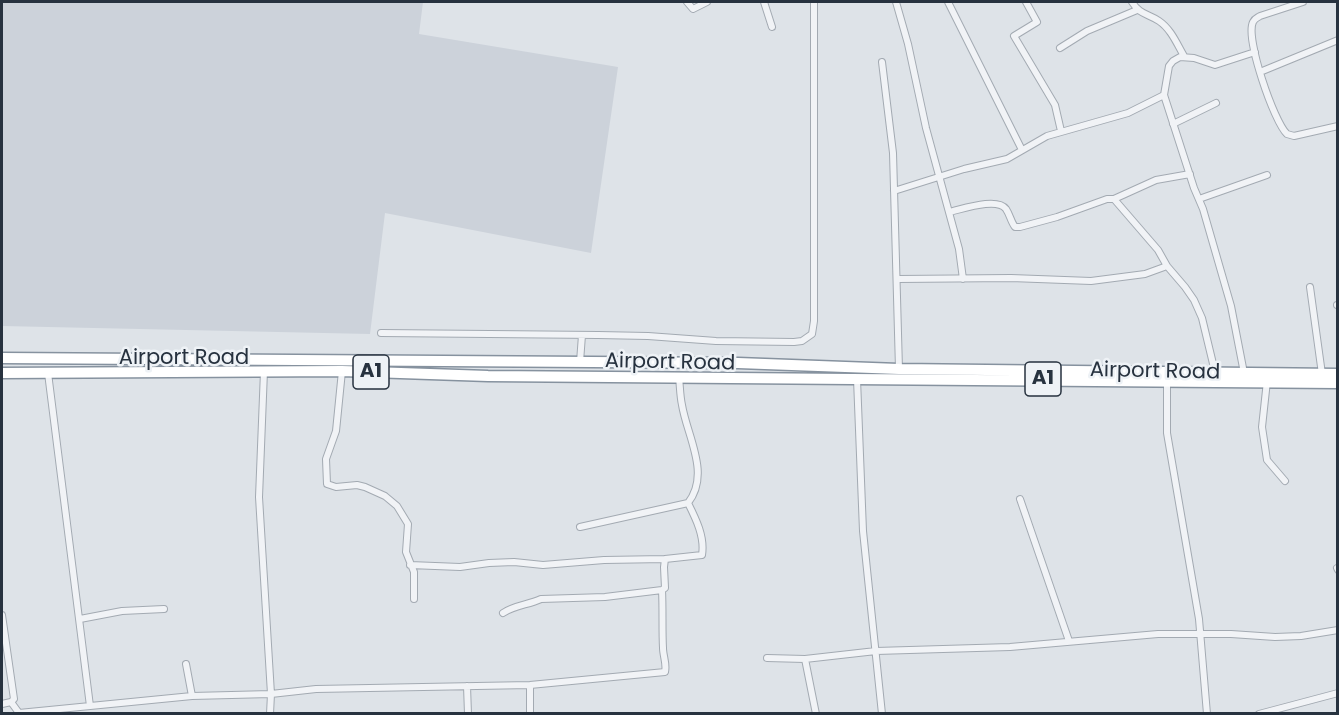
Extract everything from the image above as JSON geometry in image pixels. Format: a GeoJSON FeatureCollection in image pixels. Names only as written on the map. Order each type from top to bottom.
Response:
{"type":"FeatureCollection","features":[{"type":"Feature","properties":{"kind":"highway","name":"Airport Road"},"geometry":{"type":"LineString","coordinates":[[2,358],[738,363],[1338,383]]}},
{"type":"Feature","properties":{"kind":"highway","name":"Airport Road"},"geometry":{"type":"LineString","coordinates":[[2,373],[342,371],[488,376],[857,378],[1167,376],[1215,372],[1338,374]]}},
{"type":"Feature","properties":{"kind":"street"},"geometry":{"type":"LineString","coordinates":[[687,2],[693,9],[707,2]]}},
{"type":"Feature","properties":{"kind":"street"},"geometry":{"type":"LineString","coordinates":[[764,2],[772,27]]}},
{"type":"Feature","properties":{"kind":"street"},"geometry":{"type":"LineString","coordinates":[[381,333],[648,336],[716,341],[794,342],[802,341],[812,334],[814,321],[814,2]]}},
{"type":"Feature","properties":{"kind":"street"},"geometry":{"type":"LineString","coordinates":[[896,2],[908,44],[926,128],[959,249],[963,279]]}},
{"type":"Feature","properties":{"kind":"street"},"geometry":{"type":"LineString","coordinates":[[948,2],[1022,150]]}},
{"type":"Feature","properties":{"kind":"street"},"geometry":{"type":"LineString","coordinates":[[1026,2],[1037,22],[1014,36],[1055,105],[1061,131]]}},
{"type":"Feature","properties":{"kind":"street"},"geometry":{"type":"LineString","coordinates":[[1132,2],[1137,10],[1159,21],[1166,28],[1184,56]]}},
{"type":"Feature","properties":{"kind":"street"},"geometry":{"type":"LineString","coordinates":[[1302,2],[1254,19],[1252,24],[1255,52],[1260,72],[1278,121],[1287,134],[1294,136],[1338,126]]}},
{"type":"Feature","properties":{"kind":"street"},"geometry":{"type":"LineString","coordinates":[[1060,48],[1088,31],[1137,10]]}},
{"type":"Feature","properties":{"kind":"street"},"geometry":{"type":"LineString","coordinates":[[1260,72],[1338,39]]}},
{"type":"Feature","properties":{"kind":"street"},"geometry":{"type":"LineString","coordinates":[[1244,373],[1231,306],[1199,199],[1164,95],[1169,66],[1173,61],[1184,56],[1215,65],[1255,52]]}},
{"type":"Feature","properties":{"kind":"street"},"geometry":{"type":"LineString","coordinates":[[882,62],[892,153],[898,279],[899,369]]}},
{"type":"Feature","properties":{"kind":"street"},"geometry":{"type":"LineString","coordinates":[[894,191],[1007,159],[1047,136],[1128,113],[1164,95]]}},
{"type":"Feature","properties":{"kind":"street"},"geometry":{"type":"LineString","coordinates":[[1173,123],[1216,103]]}},
{"type":"Feature","properties":{"kind":"street"},"geometry":{"type":"LineString","coordinates":[[949,212],[990,203],[999,204],[1005,208],[1015,227],[1057,217],[1107,199],[1114,199],[1156,180],[1190,174]]}},
{"type":"Feature","properties":{"kind":"street"},"geometry":{"type":"LineString","coordinates":[[1199,199],[1267,175]]}},
{"type":"Feature","properties":{"kind":"street"},"geometry":{"type":"LineString","coordinates":[[1114,199],[1158,250],[1167,266],[1194,300],[1202,318],[1215,372]]}},
{"type":"Feature","properties":{"kind":"street"},"geometry":{"type":"LineString","coordinates":[[898,279],[1091,281],[1145,273],[1167,266]]}},
{"type":"Feature","properties":{"kind":"street"},"geometry":{"type":"LineString","coordinates":[[1310,287],[1322,374]]}},
{"type":"Feature","properties":{"kind":"street"},"geometry":{"type":"LineString","coordinates":[[580,362],[582,335]]}},
{"type":"Feature","properties":{"kind":"street"},"geometry":{"type":"LineString","coordinates":[[264,371],[260,497],[271,694],[270,714]]}},
{"type":"Feature","properties":{"kind":"street"},"geometry":{"type":"LineString","coordinates":[[342,371],[336,431],[326,459],[327,484],[336,487],[357,485],[385,496],[397,506],[408,524],[406,552],[414,572],[414,599]]}},
{"type":"Feature","properties":{"kind":"street"},"geometry":{"type":"LineString","coordinates":[[48,373],[90,706]]}},
{"type":"Feature","properties":{"kind":"street"},"geometry":{"type":"LineString","coordinates":[[1167,376],[1167,433],[1201,635],[1207,714]]}},
{"type":"Feature","properties":{"kind":"street"},"geometry":{"type":"LineString","coordinates":[[580,527],[688,503],[696,491],[698,473],[682,405],[679,377]]}},
{"type":"Feature","properties":{"kind":"street"},"geometry":{"type":"LineString","coordinates":[[857,378],[863,531],[882,714]]}},
{"type":"Feature","properties":{"kind":"street"},"geometry":{"type":"LineString","coordinates":[[1267,381],[1262,427],[1267,460],[1285,481]]}},
{"type":"Feature","properties":{"kind":"street"},"geometry":{"type":"LineString","coordinates":[[1020,499],[1069,641]]}},
{"type":"Feature","properties":{"kind":"street"},"geometry":{"type":"LineString","coordinates":[[410,565],[460,567],[514,562],[543,565],[702,555],[703,547],[699,530],[688,503]]}},
{"type":"Feature","properties":{"kind":"street"},"geometry":{"type":"LineString","coordinates":[[10,702],[20,713],[192,696],[271,694],[316,689],[530,684],[665,672],[662,639],[665,559]]}},
{"type":"Feature","properties":{"kind":"street"},"geometry":{"type":"LineString","coordinates":[[502,613],[541,599],[605,597],[663,590]]}},
{"type":"Feature","properties":{"kind":"street"},"geometry":{"type":"LineString","coordinates":[[80,619],[122,611],[164,609]]}},
{"type":"Feature","properties":{"kind":"street"},"geometry":{"type":"LineString","coordinates":[[2,615],[14,699],[2,704]]}},
{"type":"Feature","properties":{"kind":"street"},"geometry":{"type":"LineString","coordinates":[[768,658],[805,659],[876,651],[1010,647],[1158,634],[1293,636],[1338,630]]}},
{"type":"Feature","properties":{"kind":"street"},"geometry":{"type":"LineString","coordinates":[[805,659],[816,714]]}},
{"type":"Feature","properties":{"kind":"street"},"geometry":{"type":"LineString","coordinates":[[186,664],[192,696]]}},
{"type":"Feature","properties":{"kind":"street"},"geometry":{"type":"LineString","coordinates":[[530,684],[530,714]]}},
{"type":"Feature","properties":{"kind":"street"},"geometry":{"type":"LineString","coordinates":[[467,686],[468,714]]}},
{"type":"Feature","properties":{"kind":"street"},"geometry":{"type":"LineString","coordinates":[[1259,714],[1338,693]]}},
{"type":"Feature","properties":{"kind":"shaded area"},"geometry":{"type":"Polygon","coordinates":[[[2,2],[423,2],[419,34],[618,67],[591,253],[385,213],[370,334],[2,326],[2,2]]]}}]}
